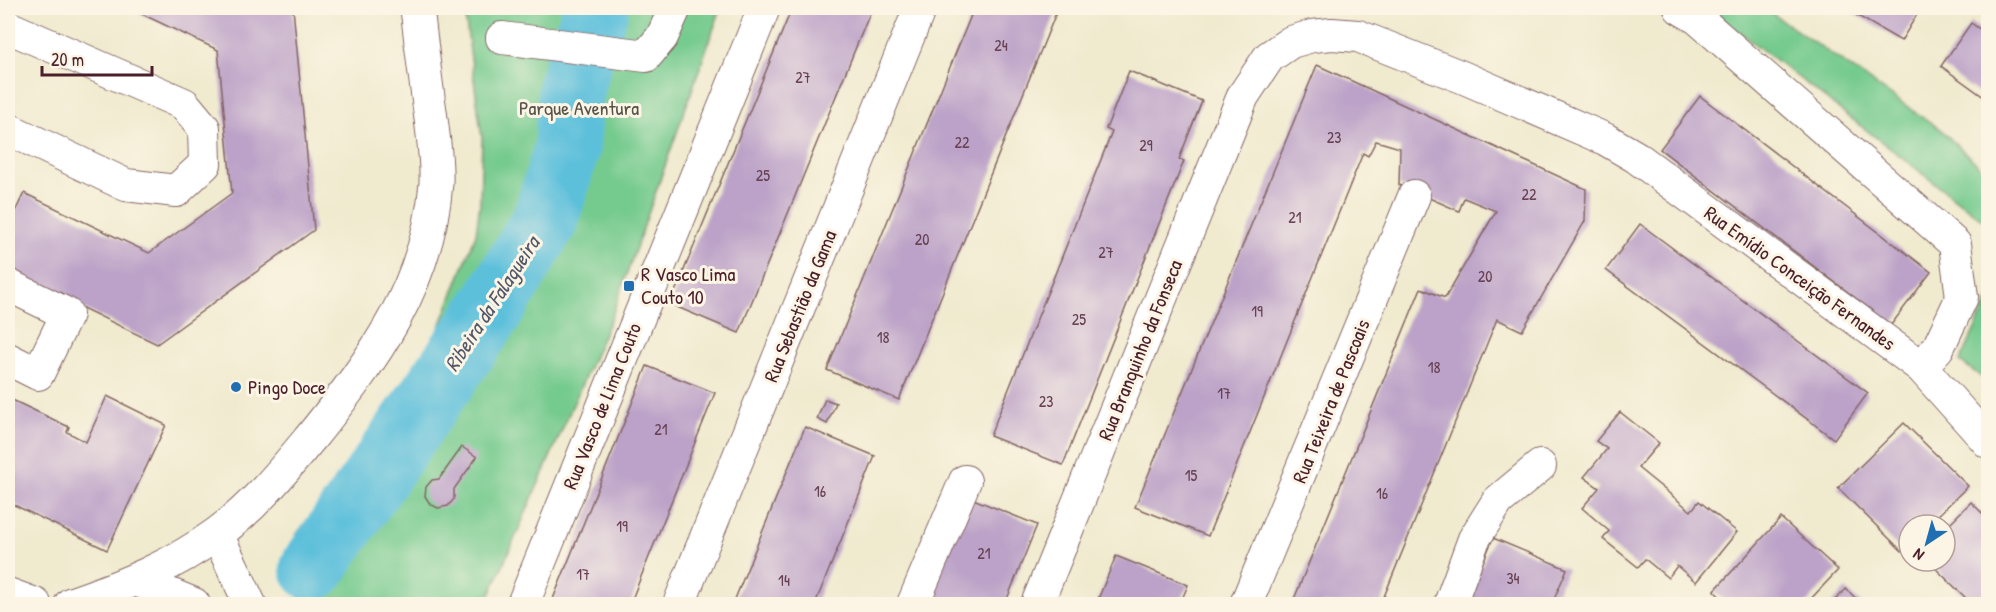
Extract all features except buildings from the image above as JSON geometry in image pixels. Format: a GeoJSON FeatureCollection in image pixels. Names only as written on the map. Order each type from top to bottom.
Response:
{"type":"FeatureCollection","features":[{"type":"Feature","properties":{"kind":"street"},"geometry":{"type":"LineString","coordinates":[[71,604],[136,580],[165,566],[217,534],[276,479],[360,377],[390,330],[418,267],[432,214],[436,182],[435,154],[417,8]]}},
{"type":"Feature","properties":{"kind":"street"},"geometry":{"type":"LineString","coordinates":[[502,38],[646,56],[662,37],[675,8]]}},
{"type":"Feature","properties":{"kind":"street","name":"Rua Vasco de Lima Couto"},"geometry":{"type":"LineString","coordinates":[[523,604],[764,8]]}},
{"type":"Feature","properties":{"kind":"street","name":"Rua Sebastião da Gama"},"geometry":{"type":"LineString","coordinates":[[679,604],[920,8]]}},
{"type":"Feature","properties":{"kind":"street"},"geometry":{"type":"LineString","coordinates":[[1680,8],[1697,18],[1955,244],[1962,297],[1938,348],[1921,368]]}},
{"type":"Feature","properties":{"kind":"street"},"geometry":{"type":"LineString","coordinates":[[8,27],[184,104],[204,128],[205,164],[176,191],[126,185],[8,129]]}},
{"type":"Feature","properties":{"kind":"street","name":"Rua Emídio Conceição Fernandes"},"geometry":{"type":"LineString","coordinates":[[1243,96],[1269,57],[1290,42],[1312,36],[1358,36],[1452,73],[1605,139],[1636,158],[1921,368],[1989,441]]}},
{"type":"Feature","properties":{"kind":"street","name":"Rua Branquinho da Fonseca"},"geometry":{"type":"LineString","coordinates":[[1037,604],[1243,96]]}},
{"type":"Feature","properties":{"kind":"street","name":"Rua Teixeira de Pascoais"},"geometry":{"type":"LineString","coordinates":[[1246,604],[1414,196]]}},
{"type":"Feature","properties":{"kind":"street"},"geometry":{"type":"LineString","coordinates":[[8,285],[67,314],[38,374],[8,359]]}},
{"type":"Feature","properties":{"kind":"street"},"geometry":{"type":"LineString","coordinates":[[1450,604],[1474,539],[1498,501],[1539,466]]}},
{"type":"Feature","properties":{"kind":"street"},"geometry":{"type":"LineString","coordinates":[[914,604],[965,481]]}},
{"type":"Feature","properties":{"kind":"street"},"geometry":{"type":"LineString","coordinates":[[217,534],[250,604]]}},
{"type":"Feature","properties":{"kind":"street"},"geometry":{"type":"LineString","coordinates":[[136,580],[194,604]]}},
{"type":"Feature","properties":{"kind":"street"},"geometry":{"type":"LineString","coordinates":[[8,594],[35,604]]}},
{"type":"Feature","properties":{"kind":"green space","name":"Parque Aventura"},"geometry":{"type":"Polygon","coordinates":[[[464,8],[721,8],[613,313],[486,604],[301,604],[291,570],[296,535],[366,443],[432,347],[476,234],[480,203],[482,138],[464,8]]]}},
{"type":"Feature","properties":{"kind":"green space"},"geometry":{"type":"Polygon","coordinates":[[[1708,8],[1764,8],[1940,129],[1988,174],[1988,224],[1708,8]]]}},
{"type":"Feature","properties":{"kind":"green space"},"geometry":{"type":"Polygon","coordinates":[[[1988,301],[1988,382],[1960,361],[1988,301]]]}},
{"type":"Feature","properties":{"kind":"waterway","name":"Ribeira da Falagueira"},"geometry":{"type":"LineString","coordinates":[[313,568],[495,304],[546,218],[567,147],[571,87],[596,8]]}},
{"type":"Feature","properties":{"kind":"place","name":"R Vasco Lima Couto 10"},"geometry":{"type":"Point","coordinates":[629,286]}},
{"type":"Feature","properties":{"kind":"place","name":"Pingo Doce"},"geometry":{"type":"Point","coordinates":[236,387]}}]}
